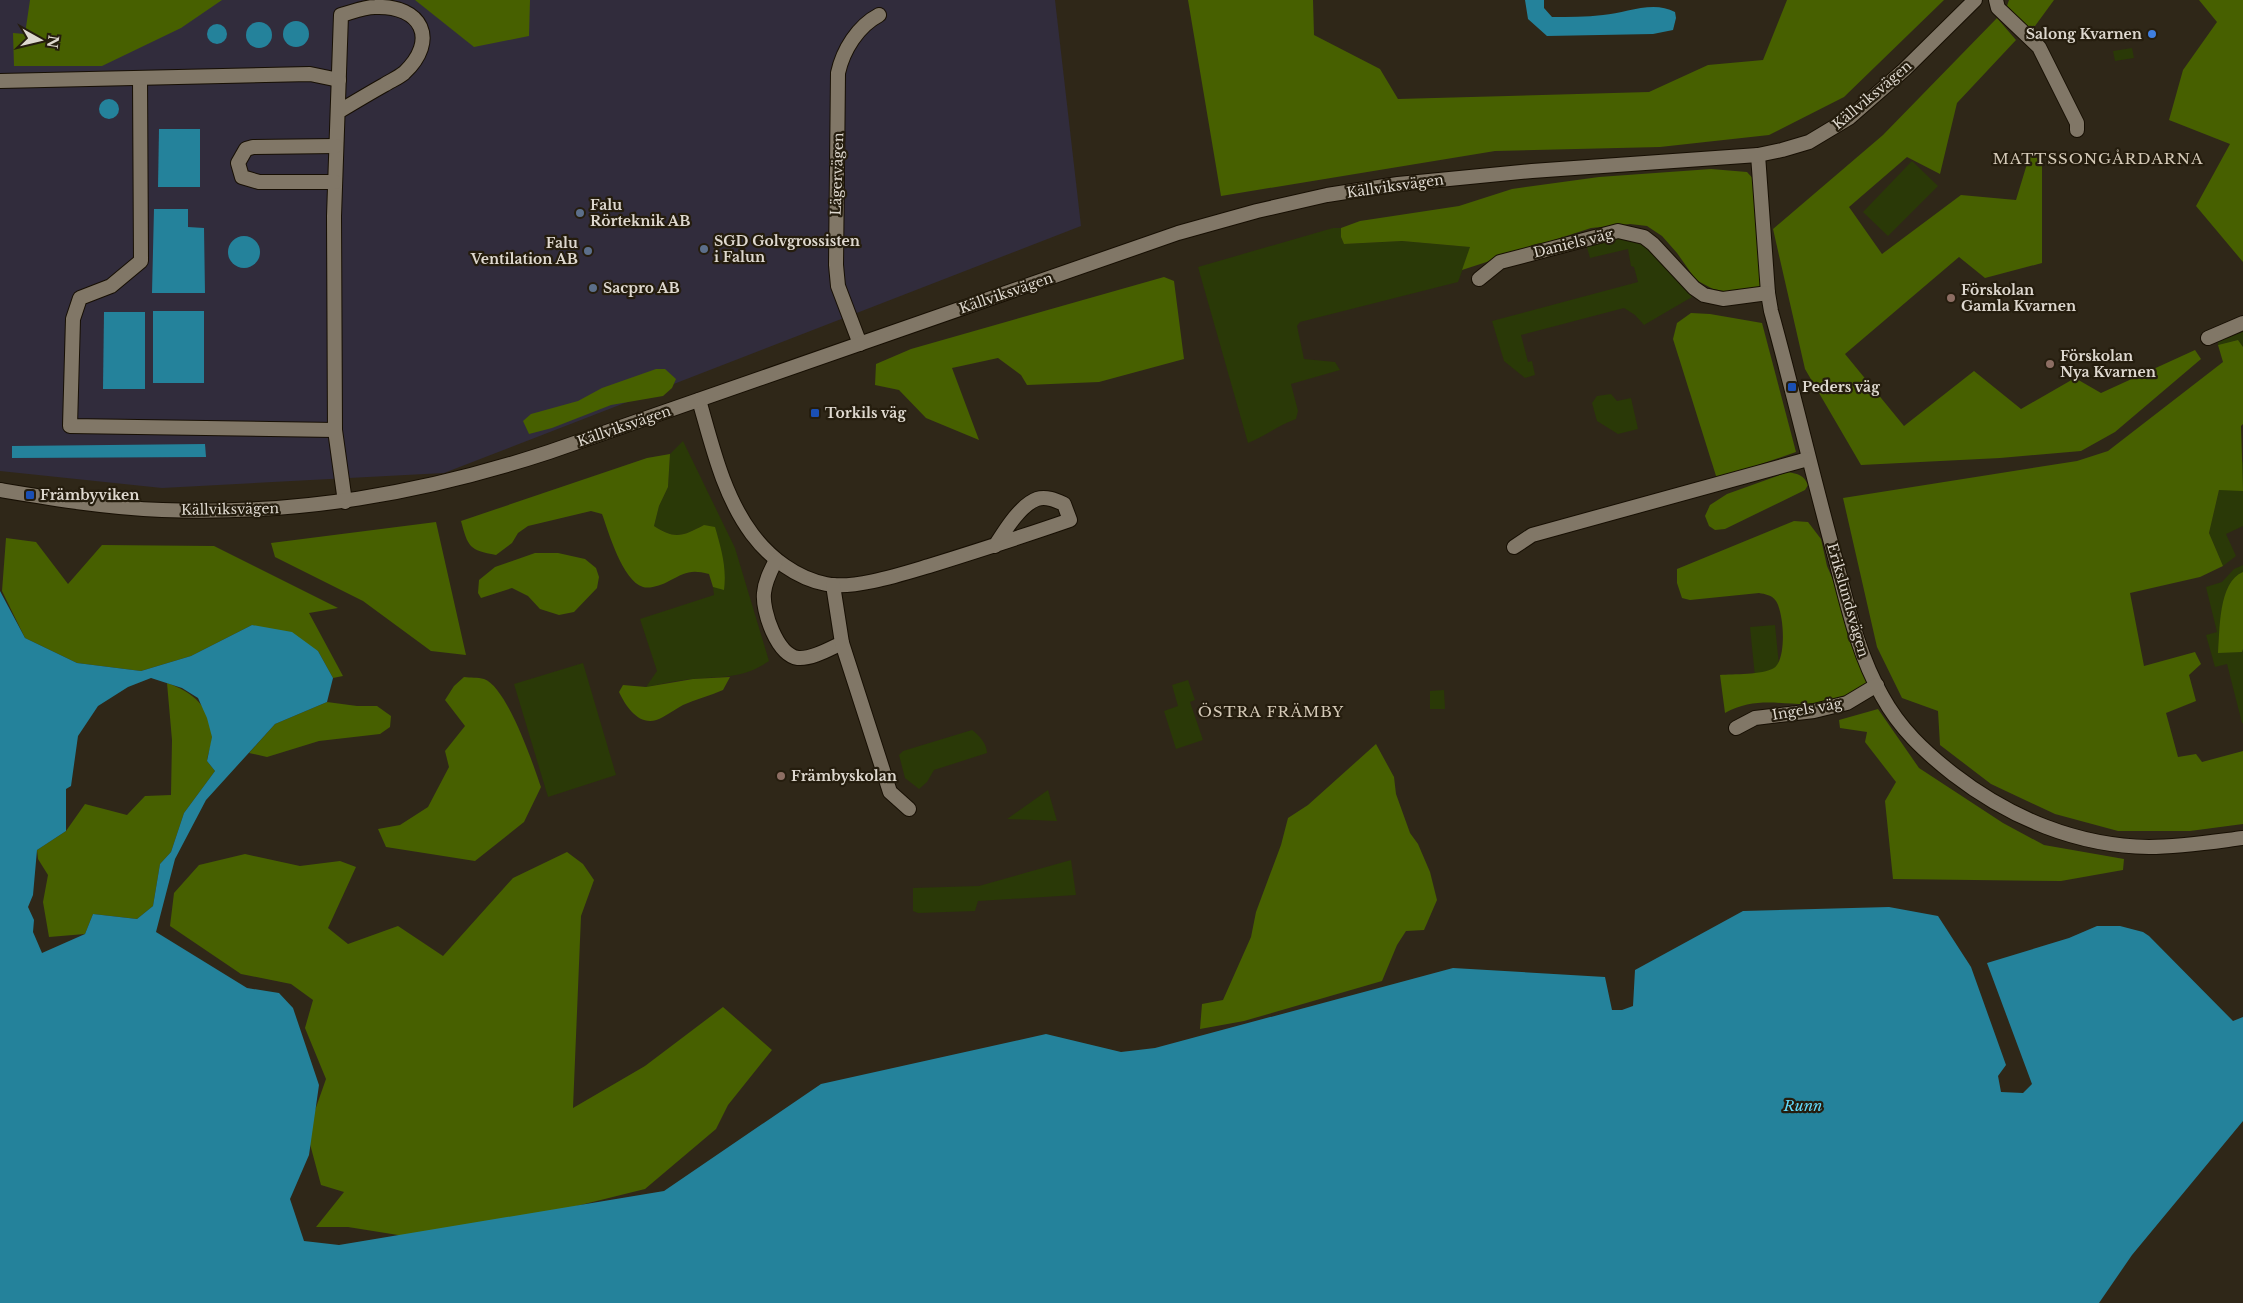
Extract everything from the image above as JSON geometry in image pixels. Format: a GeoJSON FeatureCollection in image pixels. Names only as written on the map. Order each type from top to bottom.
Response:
{"type":"FeatureCollection","features":[{"type":"Feature","properties":{"kind":"street","name":"Källviksvägen"},"geometry":{"type":"LineString","coordinates":[[0,490],[63,501],[160,510],[259,510],[345,502],[399,493],[488,471],[1186,231],[1257,210],[1327,195],[1441,179],[1758,155],[1809,142],[1835,128],[1868,103],[1975,0]]}},
{"type":"Feature","properties":{"kind":"street"},"geometry":{"type":"LineString","coordinates":[[1996,0],[1998,8],[2039,47],[2078,123],[2077,130]]}},
{"type":"Feature","properties":{"kind":"street"},"geometry":{"type":"LineString","coordinates":[[338,112],[403,74],[422,49],[423,39],[419,22],[411,14],[401,10],[374,6],[341,15],[335,182],[334,430],[345,502]]}},
{"type":"Feature","properties":{"kind":"street","name":"Lägervägen"},"geometry":{"type":"LineString","coordinates":[[860,344],[838,286],[836,265],[838,73],[846,49],[867,21],[878,15]]}},
{"type":"Feature","properties":{"kind":"street"},"geometry":{"type":"LineString","coordinates":[[0,81],[310,74],[339,80]]}},
{"type":"Feature","properties":{"kind":"street"},"geometry":{"type":"LineString","coordinates":[[140,78],[141,261],[111,286],[80,298],[73,319],[70,426],[334,430]]}},
{"type":"Feature","properties":{"kind":"street"},"geometry":{"type":"LineString","coordinates":[[335,182],[259,182],[242,177],[238,162],[246,149],[253,147],[336,146]]}},
{"type":"Feature","properties":{"kind":"street","name":"Erikslundsvägen"},"geometry":{"type":"LineString","coordinates":[[1758,155],[1768,294],[1808,459],[1860,646],[1876,685],[1897,720],[1919,745],[1975,790],[2021,817],[2056,832],[2103,843],[2149,847],[2243,838]]}},
{"type":"Feature","properties":{"kind":"street","name":"Daniels väg"},"geometry":{"type":"LineString","coordinates":[[1479,279],[1500,262],[1618,231],[1644,237],[1653,244],[1694,288],[1704,295],[1723,299],[1768,294]]}},
{"type":"Feature","properties":{"kind":"street"},"geometry":{"type":"LineString","coordinates":[[2208,338],[2243,323]]}},
{"type":"Feature","properties":{"kind":"street"},"geometry":{"type":"LineString","coordinates":[[699,400],[719,469],[734,503],[752,534],[776,560],[790,570],[824,584],[833,585],[883,580],[995,546],[1070,520],[1064,504],[1051,499],[1036,499],[1021,511],[1007,527],[995,546]]}},
{"type":"Feature","properties":{"kind":"street"},"geometry":{"type":"LineString","coordinates":[[1514,547],[1532,535],[1808,459]]}},
{"type":"Feature","properties":{"kind":"street"},"geometry":{"type":"LineString","coordinates":[[776,560],[770,570],[764,594],[767,613],[776,639],[786,654],[797,658],[807,657],[842,643]]}},
{"type":"Feature","properties":{"kind":"street"},"geometry":{"type":"LineString","coordinates":[[833,585],[842,643],[890,792],[909,810]]}},
{"type":"Feature","properties":{"kind":"street","name":"Ingels väg"},"geometry":{"type":"LineString","coordinates":[[1736,728],[1756,718],[1814,711],[1847,703],[1876,685]]}},
{"type":"Feature","properties":{"kind":"shaded area"},"geometry":{"type":"Polygon","coordinates":[[[0,0],[1055,0],[1081,226],[444,473],[162,488],[0,471],[0,0]]]}},
{"type":"Feature","properties":{"kind":"green space"},"geometry":{"type":"Polygon","coordinates":[[[30,0],[222,0],[181,28],[102,66],[14,66],[13,33],[25,34],[30,0]]]}},
{"type":"Feature","properties":{"kind":"green space"},"geometry":{"type":"Polygon","coordinates":[[[415,0],[530,0],[529,36],[474,47],[415,0]]]}},
{"type":"Feature","properties":{"kind":"green space"},"geometry":{"type":"Polygon","coordinates":[[[1188,0],[1313,0],[1314,35],[1380,69],[1398,99],[1649,92],[1708,65],[1763,60],[1787,0],[1944,0],[1844,97],[1769,135],[1660,147],[1495,151],[1221,196],[1188,0]]]}},
{"type":"Feature","properties":{"kind":"green space"},"geometry":{"type":"Polygon","coordinates":[[[2009,0],[2054,0],[2035,26],[2029,29],[2007,6],[2009,0]]]}},
{"type":"Feature","properties":{"kind":"green space"},"geometry":{"type":"Polygon","coordinates":[[[2199,0],[2243,0],[2243,262],[2196,206],[2230,144],[2169,120],[2183,70],[2217,22],[2199,0]]]}},
{"type":"Feature","properties":{"kind":"green space"},"geometry":{"type":"Polygon","coordinates":[[[1997,18],[2016,40],[1957,103],[1940,174],[1907,157],[1849,207],[1882,254],[1961,195],[2016,200],[2030,154],[2042,161],[2042,263],[1985,278],[1959,257],[1845,354],[1904,426],[1974,371],[2021,409],[2075,378],[2101,393],[2195,350],[2201,359],[2115,432],[2081,451],[2000,458],[1861,465],[1805,369],[1773,229],[1883,135],[1997,18]]]}},
{"type":"Feature","properties":{"kind":"green space"},"geometry":{"type":"Polygon","coordinates":[[[2132,48],[2134,58],[2115,61],[2113,51],[2132,48]]]}},
{"type":"Feature","properties":{"kind":"green space"},"geometry":{"type":"Polygon","coordinates":[[[1912,161],[1938,186],[1888,236],[1863,212],[1912,161]]]}},
{"type":"Feature","properties":{"kind":"green space"},"geometry":{"type":"Polygon","coordinates":[[[1711,169],[1747,172],[1758,184],[1761,291],[1728,292],[1713,289],[1696,280],[1662,236],[1647,226],[1630,224],[1591,228],[1462,270],[1470,247],[1402,241],[1344,244],[1341,237],[1341,228],[1360,221],[1459,206],[1512,189],[1599,177],[1711,169]]]}},
{"type":"Feature","properties":{"kind":"green space"},"geometry":{"type":"Polygon","coordinates":[[[1333,228],[1341,228],[1341,237],[1344,244],[1402,241],[1471,247],[1458,282],[1300,322],[1297,326],[1304,359],[1335,362],[1340,370],[1291,384],[1298,411],[1296,419],[1248,443],[1198,267],[1333,228]]]}},
{"type":"Feature","properties":{"kind":"green space"},"geometry":{"type":"Polygon","coordinates":[[[1618,237],[1637,240],[1647,247],[1692,297],[1644,325],[1635,315],[1624,308],[1521,335],[1528,362],[1532,361],[1535,375],[1525,378],[1504,361],[1492,321],[1638,282],[1634,267],[1631,266],[1628,249],[1590,258],[1586,244],[1618,237]]]}},
{"type":"Feature","properties":{"kind":"green space"},"geometry":{"type":"Polygon","coordinates":[[[1164,277],[1174,281],[1184,359],[1099,382],[1027,385],[1021,375],[998,358],[952,368],[979,440],[926,418],[899,390],[875,385],[876,364],[911,349],[1164,277]]]}},
{"type":"Feature","properties":{"kind":"green space"},"geometry":{"type":"Polygon","coordinates":[[[1691,313],[1710,314],[1762,323],[1796,452],[1717,479],[1673,339],[1677,323],[1691,313]]]}},
{"type":"Feature","properties":{"kind":"green space"},"geometry":{"type":"Polygon","coordinates":[[[2243,331],[2243,347],[2238,340],[2218,345],[2218,339],[2243,331]]]}},
{"type":"Feature","properties":{"kind":"green space"},"geometry":{"type":"Polygon","coordinates":[[[2238,340],[2243,347],[2243,424],[2241,426],[2243,491],[2219,490],[2209,533],[2223,566],[2200,577],[2130,593],[2144,666],[2195,652],[2201,664],[2189,675],[2196,701],[2166,713],[2178,757],[2196,754],[2202,762],[2243,751],[2243,824],[2190,831],[2118,831],[2055,814],[1991,784],[1940,745],[1938,711],[1902,698],[1877,647],[1843,498],[2077,461],[2108,451],[2223,362],[2218,345],[2238,340]]]}},
{"type":"Feature","properties":{"kind":"green space"},"geometry":{"type":"Polygon","coordinates":[[[656,369],[665,369],[676,379],[672,388],[663,396],[611,405],[552,428],[529,434],[523,421],[531,414],[578,401],[602,388],[656,369]]]}},
{"type":"Feature","properties":{"kind":"green space"},"geometry":{"type":"Polygon","coordinates":[[[1611,394],[1617,401],[1631,398],[1638,429],[1618,434],[1597,421],[1592,403],[1597,396],[1611,394]]]}},
{"type":"Feature","properties":{"kind":"green space"},"geometry":{"type":"Polygon","coordinates":[[[683,441],[735,548],[769,661],[760,667],[741,674],[682,680],[646,687],[657,671],[640,619],[714,595],[713,587],[724,589],[704,525],[679,535],[668,533],[654,526],[659,506],[668,487],[670,454],[683,441]]]}},
{"type":"Feature","properties":{"kind":"green space"},"geometry":{"type":"Polygon","coordinates":[[[670,454],[668,487],[659,506],[654,526],[674,535],[690,532],[704,525],[715,527],[724,565],[724,590],[713,587],[709,574],[697,572],[684,574],[652,587],[643,587],[635,583],[617,555],[602,514],[591,511],[528,526],[518,533],[512,543],[496,555],[475,549],[468,542],[461,521],[647,458],[670,454]]]}},
{"type":"Feature","properties":{"kind":"green space"},"geometry":{"type":"Polygon","coordinates":[[[2243,461],[2243,526],[2226,534],[2236,556],[2223,566],[2209,533],[2219,490],[2243,461]]]}},
{"type":"Feature","properties":{"kind":"green space"},"geometry":{"type":"Polygon","coordinates":[[[1788,472],[1798,474],[1805,479],[1808,485],[1805,490],[1725,529],[1715,530],[1709,526],[1705,516],[1710,505],[1727,494],[1788,472]]]}},
{"type":"Feature","properties":{"kind":"green space"},"geometry":{"type":"Polygon","coordinates":[[[1794,521],[1808,522],[1821,539],[1827,566],[1837,589],[1867,684],[1845,696],[1818,704],[1752,704],[1725,713],[1720,675],[1762,672],[1774,668],[1778,663],[1783,636],[1779,607],[1772,597],[1759,593],[1690,600],[1682,598],[1677,583],[1677,569],[1794,521]]]}},
{"type":"Feature","properties":{"kind":"green space"},"geometry":{"type":"Polygon","coordinates":[[[436,522],[466,655],[431,651],[363,601],[275,557],[271,543],[436,522]]]}},
{"type":"Feature","properties":{"kind":"green space"},"geometry":{"type":"Polygon","coordinates":[[[6,538],[36,542],[68,584],[102,545],[214,546],[338,608],[309,613],[343,676],[333,678],[318,651],[252,625],[191,656],[141,671],[77,663],[25,638],[2,591],[6,538]]]}},
{"type":"Feature","properties":{"kind":"green space"},"geometry":{"type":"Polygon","coordinates":[[[535,553],[558,553],[585,559],[596,568],[599,577],[597,588],[574,612],[559,615],[540,609],[528,596],[512,588],[481,598],[478,593],[479,580],[495,567],[535,553]]]}},
{"type":"Feature","properties":{"kind":"green space"},"geometry":{"type":"Polygon","coordinates":[[[2243,565],[2242,723],[2227,664],[2215,667],[2206,635],[2217,632],[2206,587],[2222,582],[2234,569],[2243,565]]]}},
{"type":"Feature","properties":{"kind":"green space"},"geometry":{"type":"Polygon","coordinates":[[[2243,572],[2243,649],[2242,652],[2218,653],[2220,620],[2225,596],[2235,577],[2243,572]]]}},
{"type":"Feature","properties":{"kind":"green space"},"geometry":{"type":"Polygon","coordinates":[[[1775,625],[1780,675],[1755,677],[1750,627],[1775,625]]]}},
{"type":"Feature","properties":{"kind":"green space"},"geometry":{"type":"Polygon","coordinates":[[[583,663],[616,775],[548,797],[514,684],[583,663]]]}},
{"type":"Feature","properties":{"kind":"green space"},"geometry":{"type":"Polygon","coordinates":[[[464,677],[484,679],[493,685],[501,696],[518,727],[541,787],[524,822],[475,861],[386,847],[378,829],[400,825],[428,807],[449,767],[445,751],[465,726],[445,700],[454,686],[464,677]]]}},
{"type":"Feature","properties":{"kind":"green space"},"geometry":{"type":"Polygon","coordinates":[[[730,677],[723,690],[683,705],[663,717],[648,721],[636,716],[631,711],[619,692],[623,685],[646,687],[693,679],[730,677]]]}},
{"type":"Feature","properties":{"kind":"green space"},"geometry":{"type":"Polygon","coordinates":[[[1188,680],[1195,700],[1190,702],[1203,740],[1176,749],[1164,711],[1178,706],[1172,685],[1188,680]]]}},
{"type":"Feature","properties":{"kind":"green space"},"geometry":{"type":"Polygon","coordinates":[[[167,683],[185,691],[199,702],[204,709],[211,726],[212,737],[207,761],[215,771],[184,813],[171,852],[160,864],[153,906],[137,919],[93,914],[85,934],[49,937],[43,902],[48,875],[38,859],[37,850],[66,831],[85,804],[127,815],[145,796],[171,795],[172,740],[167,683]]]}},
{"type":"Feature","properties":{"kind":"green space"},"geometry":{"type":"Polygon","coordinates":[[[1444,690],[1445,709],[1430,709],[1430,691],[1444,690]]]}},
{"type":"Feature","properties":{"kind":"green space"},"geometry":{"type":"Polygon","coordinates":[[[327,702],[357,706],[377,706],[391,716],[390,727],[380,734],[319,741],[267,757],[249,753],[275,724],[327,702]]]}},
{"type":"Feature","properties":{"kind":"green space"},"geometry":{"type":"Polygon","coordinates":[[[1878,709],[1919,768],[2003,823],[2044,845],[2124,859],[2123,870],[2061,881],[1893,879],[1885,801],[1896,782],[1865,742],[1867,732],[1840,728],[1839,720],[1878,709]]]}},
{"type":"Feature","properties":{"kind":"green space"},"geometry":{"type":"Polygon","coordinates":[[[972,730],[986,746],[987,753],[934,770],[927,782],[919,789],[905,778],[899,755],[903,751],[972,730]]]}},
{"type":"Feature","properties":{"kind":"green space"},"geometry":{"type":"Polygon","coordinates":[[[1376,744],[1394,777],[1396,794],[1410,833],[1418,844],[1430,872],[1437,900],[1424,930],[1406,931],[1397,945],[1382,981],[1244,1021],[1200,1029],[1202,1004],[1223,1000],[1251,937],[1256,912],[1281,845],[1288,818],[1308,805],[1376,744]]]}},
{"type":"Feature","properties":{"kind":"green space"},"geometry":{"type":"Polygon","coordinates":[[[1048,790],[1057,821],[1007,819],[1048,790]]]}},
{"type":"Feature","properties":{"kind":"green space"},"geometry":{"type":"Polygon","coordinates":[[[567,852],[583,864],[594,880],[581,916],[573,1108],[645,1066],[723,1007],[772,1050],[728,1105],[716,1129],[645,1189],[472,1232],[423,1239],[348,1227],[316,1227],[344,1192],[321,1185],[307,1133],[326,1079],[305,1028],[313,1000],[291,984],[241,974],[170,926],[174,893],[199,865],[245,854],[300,866],[340,861],[356,867],[328,928],[348,944],[398,926],[443,956],[513,878],[567,852]]]}},
{"type":"Feature","properties":{"kind":"green space"},"geometry":{"type":"Polygon","coordinates":[[[1071,860],[1076,895],[978,901],[975,911],[918,913],[913,911],[913,888],[979,886],[1071,860]]]}},
{"type":"Feature","properties":{"kind":"water"},"geometry":{"type":"Polygon","coordinates":[[[1525,0],[1544,0],[1544,8],[1552,17],[1597,16],[1639,8],[1658,7],[1675,12],[1676,18],[1673,30],[1653,34],[1547,36],[1528,19],[1525,0]]]}},
{"type":"Feature","properties":{"kind":"water"},"geometry":{"type":"Polygon","coordinates":[[[296,21],[305,25],[309,34],[305,43],[296,47],[287,43],[283,34],[287,25],[296,21]]]}},
{"type":"Feature","properties":{"kind":"water"},"geometry":{"type":"Polygon","coordinates":[[[259,22],[268,26],[272,35],[268,44],[259,48],[250,44],[246,35],[250,26],[259,22]]]}},
{"type":"Feature","properties":{"kind":"water"},"geometry":{"type":"Polygon","coordinates":[[[217,24],[224,27],[227,34],[224,41],[217,44],[210,41],[207,34],[210,27],[217,24]]]}},
{"type":"Feature","properties":{"kind":"water"},"geometry":{"type":"Polygon","coordinates":[[[105,99],[113,99],[119,105],[119,113],[113,119],[105,119],[99,113],[99,105],[105,99]]]}},
{"type":"Feature","properties":{"kind":"water"},"geometry":{"type":"Polygon","coordinates":[[[159,129],[200,129],[200,187],[158,187],[159,129]]]}},
{"type":"Feature","properties":{"kind":"water"},"geometry":{"type":"Polygon","coordinates":[[[154,209],[188,209],[188,227],[204,228],[205,293],[152,293],[154,209]]]}},
{"type":"Feature","properties":{"kind":"water"},"geometry":{"type":"Polygon","coordinates":[[[244,236],[255,241],[260,252],[255,263],[244,268],[233,263],[228,252],[233,241],[244,236]]]}},
{"type":"Feature","properties":{"kind":"water"},"geometry":{"type":"Polygon","coordinates":[[[153,311],[204,311],[204,383],[153,383],[153,311]]]}},
{"type":"Feature","properties":{"kind":"water"},"geometry":{"type":"Polygon","coordinates":[[[104,312],[145,312],[145,389],[103,389],[104,312]]]}},
{"type":"Feature","properties":{"kind":"water"},"geometry":{"type":"Polygon","coordinates":[[[205,444],[206,457],[12,458],[12,446],[205,444]]]}},
{"type":"Feature","properties":{"kind":"water","name":"Runn"},"geometry":{"type":"Polygon","coordinates":[[[0,591],[25,638],[77,663],[141,671],[191,656],[252,625],[292,632],[318,651],[333,678],[327,702],[275,724],[206,800],[175,859],[156,932],[247,988],[279,993],[293,1008],[319,1085],[309,1155],[290,1199],[304,1241],[339,1245],[664,1191],[821,1084],[1046,1034],[1121,1052],[1155,1048],[1453,968],[1605,977],[1612,1010],[1622,1010],[1633,1006],[1635,970],[1743,911],[1889,907],[1938,916],[1971,967],[2006,1065],[1998,1076],[2001,1092],[2023,1093],[2032,1084],[1987,963],[2069,938],[2097,926],[2120,926],[2143,932],[2233,1021],[2243,1017],[2243,1121],[2132,1255],[2099,1303],[0,1303],[0,591]],[[151,678],[128,687],[98,706],[78,736],[71,786],[66,789],[66,831],[37,850],[33,895],[28,907],[34,920],[33,932],[42,953],[85,934],[93,914],[137,919],[153,906],[160,864],[171,852],[184,813],[215,771],[207,761],[212,737],[207,718],[198,698],[182,688],[151,678]]]}},
{"type":"Feature","properties":{"kind":"place","name":"Salong Kvarnen"},"geometry":{"type":"Point","coordinates":[2152,34]}},
{"type":"Feature","properties":{"kind":"place","name":"Falu Rörteknik AB"},"geometry":{"type":"Point","coordinates":[580,213]}},
{"type":"Feature","properties":{"kind":"place","name":"SGD Golvgrossisten i Falun"},"geometry":{"type":"Point","coordinates":[704,249]}},
{"type":"Feature","properties":{"kind":"place","name":"Falu Ventilation AB"},"geometry":{"type":"Point","coordinates":[588,251]}},
{"type":"Feature","properties":{"kind":"place","name":"Sacpro AB"},"geometry":{"type":"Point","coordinates":[593,288]}},
{"type":"Feature","properties":{"kind":"place","name":"Förskolan Gamla Kvarnen"},"geometry":{"type":"Point","coordinates":[1951,298]}},
{"type":"Feature","properties":{"kind":"place","name":"Förskolan Nya Kvarnen"},"geometry":{"type":"Point","coordinates":[2050,364]}},
{"type":"Feature","properties":{"kind":"place","name":"Peders väg"},"geometry":{"type":"Point","coordinates":[1792,387]}},
{"type":"Feature","properties":{"kind":"place","name":"Torkils väg"},"geometry":{"type":"Point","coordinates":[815,413]}},
{"type":"Feature","properties":{"kind":"place","name":"Främbyviken"},"geometry":{"type":"Point","coordinates":[30,495]}},
{"type":"Feature","properties":{"kind":"place","name":"Främbyskolan"},"geometry":{"type":"Point","coordinates":[781,776]}},
{"type":"Feature","properties":{"kind":"district","name":"MATTSSONGÅRDARNA"},"geometry":{"type":"Point","coordinates":[2098,159]}},
{"type":"Feature","properties":{"kind":"district","name":"ÖSTRA FRÄMBY"},"geometry":{"type":"Point","coordinates":[1271,712]}}]}
